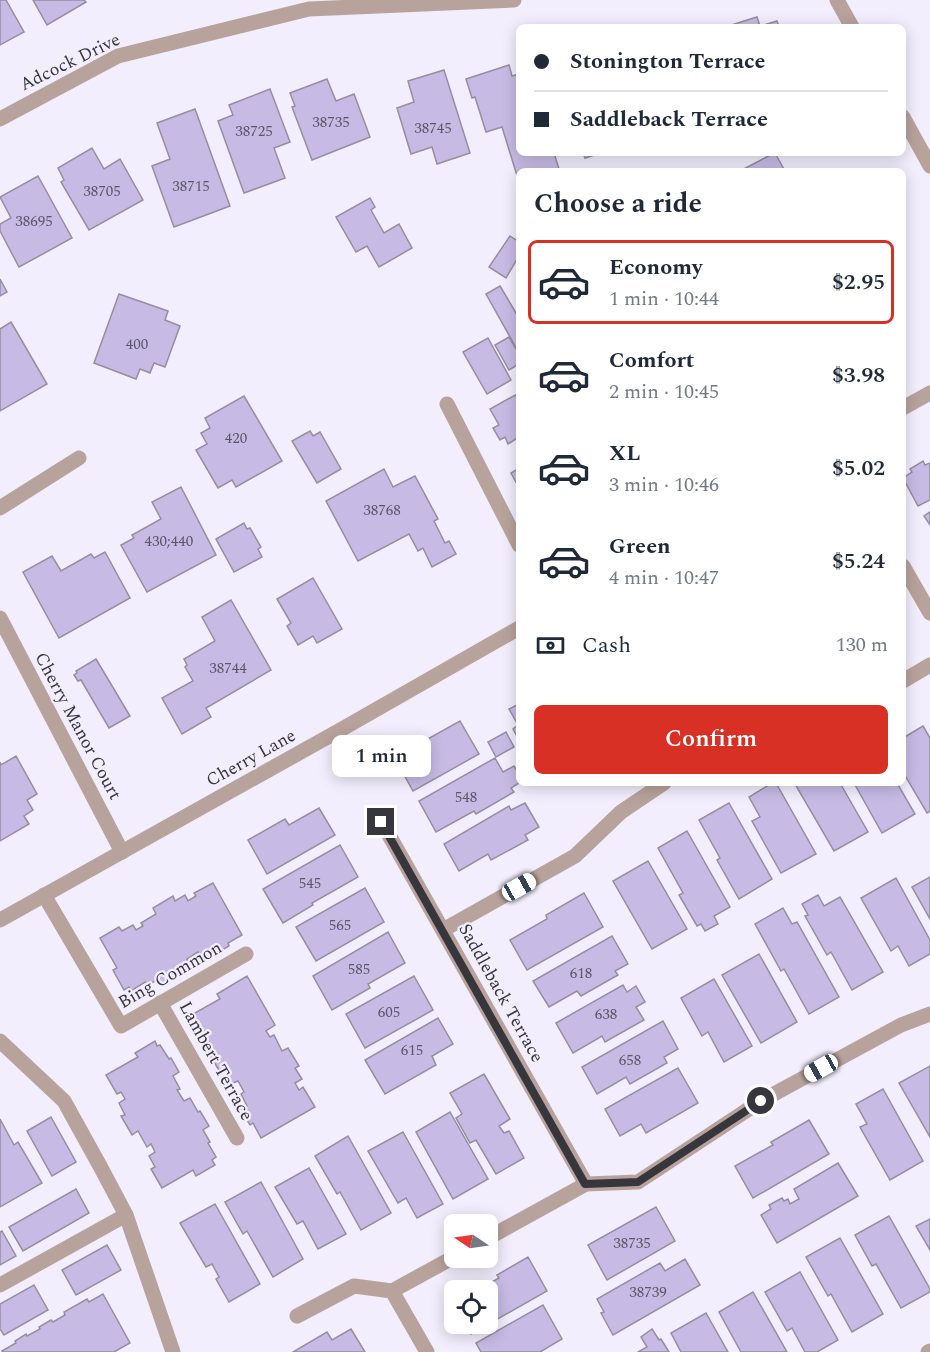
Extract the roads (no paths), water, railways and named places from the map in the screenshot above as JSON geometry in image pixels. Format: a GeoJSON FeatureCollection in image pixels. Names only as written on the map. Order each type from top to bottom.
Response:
{"type":"FeatureCollection","features":[{"type":"Feature","properties":{"kind":"street","name":"Adcock Drive"},"geometry":{"type":"LineString","coordinates":[[0,119],[118,56],[309,9],[514,0]]}},
{"type":"Feature","properties":{"kind":"street"},"geometry":{"type":"LineString","coordinates":[[837,0],[850,24]]}},
{"type":"Feature","properties":{"kind":"street"},"geometry":{"type":"LineString","coordinates":[[906,122],[930,166]]}},
{"type":"Feature","properties":{"kind":"street"},"geometry":{"type":"LineString","coordinates":[[906,406],[930,393]]}},
{"type":"Feature","properties":{"kind":"street"},"geometry":{"type":"LineString","coordinates":[[447,404],[516,539]]}},
{"type":"Feature","properties":{"kind":"street"},"geometry":{"type":"LineString","coordinates":[[0,508],[79,458]]}},
{"type":"Feature","properties":{"kind":"street"},"geometry":{"type":"LineString","coordinates":[[906,571],[930,613]]}},
{"type":"Feature","properties":{"kind":"street","name":"Cherry Manor Court"},"geometry":{"type":"LineString","coordinates":[[0,618],[122,852]]}},
{"type":"Feature","properties":{"kind":"street","name":"Cherry Lane"},"geometry":{"type":"LineString","coordinates":[[0,920],[516,630]]}},
{"type":"Feature","properties":{"kind":"street"},"geometry":{"type":"LineString","coordinates":[[906,679],[930,665]]}},
{"type":"Feature","properties":{"kind":"street"},"geometry":{"type":"LineString","coordinates":[[443,930],[575,856],[621,812],[659,786]]}},
{"type":"Feature","properties":{"kind":"street","name":"Saddleback Terrace"},"geometry":{"type":"LineString","coordinates":[[381,822],[585,1184]]}},
{"type":"Feature","properties":{"kind":"street","name":"Bing Common"},"geometry":{"type":"LineString","coordinates":[[44,895],[121,1026],[246,954]]}},
{"type":"Feature","properties":{"kind":"street","name":"Lambert Terrace"},"geometry":{"type":"LineString","coordinates":[[160,1003],[237,1138]]}},
{"type":"Feature","properties":{"kind":"street"},"geometry":{"type":"LineString","coordinates":[[498,1232],[585,1184],[638,1182],[761,1101],[901,1025],[930,1014]]}},
{"type":"Feature","properties":{"kind":"street"},"geometry":{"type":"LineString","coordinates":[[0,1041],[64,1101],[126,1215],[172,1352]]}},
{"type":"Feature","properties":{"kind":"street"},"geometry":{"type":"LineString","coordinates":[[0,1285],[126,1215]]}},
{"type":"Feature","properties":{"kind":"street"},"geometry":{"type":"LineString","coordinates":[[297,1316],[354,1286],[392,1291],[444,1262]]}},
{"type":"Feature","properties":{"kind":"street"},"geometry":{"type":"LineString","coordinates":[[392,1291],[427,1352]]}}]}
